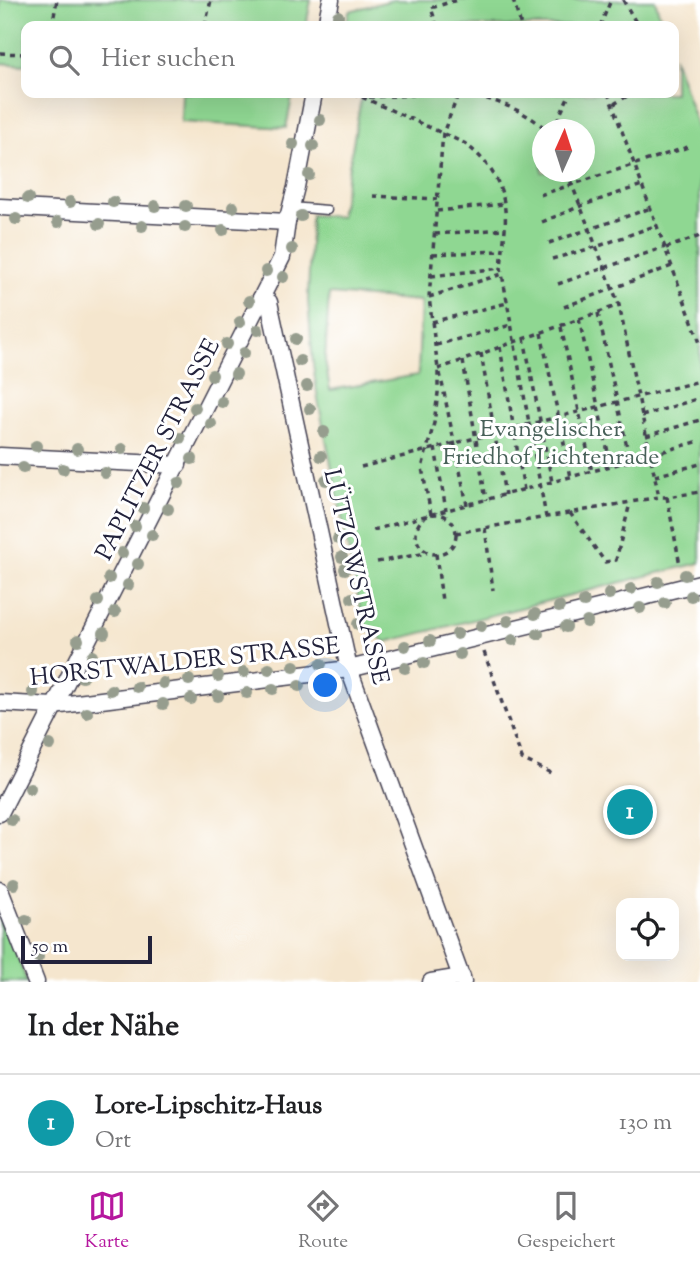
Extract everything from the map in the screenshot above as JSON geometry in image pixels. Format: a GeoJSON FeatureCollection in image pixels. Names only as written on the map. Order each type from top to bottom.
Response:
{"type":"FeatureCollection","features":[{"type":"Feature","properties":{"kind":"street"},"geometry":{"type":"LineString","coordinates":[[327,21],[331,0]]}},
{"type":"Feature","properties":{"kind":"street","name":"PAPLITZER STRASSE"},"geometry":{"type":"LineString","coordinates":[[0,813],[282,257],[313,98]]}},
{"type":"Feature","properties":{"kind":"street"},"geometry":{"type":"LineString","coordinates":[[0,207],[289,214]]}},
{"type":"Feature","properties":{"kind":"street","name":"LÜTZOWSTRASSE"},"geometry":{"type":"LineString","coordinates":[[261,298],[269,302],[349,669],[462,980]]}},
{"type":"Feature","properties":{"kind":"street"},"geometry":{"type":"LineString","coordinates":[[0,456],[178,465]]}},
{"type":"Feature","properties":{"kind":"street","name":"HORSTWALDER STRASSE"},"geometry":{"type":"LineString","coordinates":[[0,704],[53,706],[349,669],[700,583]]}},
{"type":"Feature","properties":{"kind":"street"},"geometry":{"type":"LineString","coordinates":[[0,890],[36,982]]}},
{"type":"Feature","properties":{"kind":"street"},"geometry":{"type":"LineString","coordinates":[[431,982],[462,980]]}},
{"type":"Feature","properties":{"kind":"lane"},"geometry":{"type":"LineString","coordinates":[[289,214],[327,211]]}},
{"type":"Feature","properties":{"kind":"path"},"geometry":{"type":"LineString","coordinates":[[53,21],[57,0]]}},
{"type":"Feature","properties":{"kind":"path"},"geometry":{"type":"LineString","coordinates":[[206,21],[211,0]]}},
{"type":"Feature","properties":{"kind":"path"},"geometry":{"type":"LineString","coordinates":[[435,21],[431,8],[457,0]]}},
{"type":"Feature","properties":{"kind":"path"},"geometry":{"type":"LineString","coordinates":[[513,0],[519,21]]}},
{"type":"Feature","properties":{"kind":"path"},"geometry":{"type":"LineString","coordinates":[[602,21],[611,0]]}},
{"type":"Feature","properties":{"kind":"path"},"geometry":{"type":"LineString","coordinates":[[623,0],[635,21]]}},
{"type":"Feature","properties":{"kind":"path"},"geometry":{"type":"LineString","coordinates":[[0,53],[21,54]]}},
{"type":"Feature","properties":{"kind":"path"},"geometry":{"type":"LineString","coordinates":[[368,98],[464,143],[478,153],[492,169],[502,192],[505,229],[501,268],[546,517]]}},
{"type":"Feature","properties":{"kind":"path"},"geometry":{"type":"LineString","coordinates":[[430,514],[422,468],[434,423],[438,369],[429,297],[443,133],[457,98]]}},
{"type":"Feature","properties":{"kind":"path"},"geometry":{"type":"LineString","coordinates":[[485,98],[522,111],[533,119]]}},
{"type":"Feature","properties":{"kind":"path"},"geometry":{"type":"LineString","coordinates":[[558,119],[568,98]]}},
{"type":"Feature","properties":{"kind":"path"},"geometry":{"type":"LineString","coordinates":[[611,98],[700,343]]}},
{"type":"Feature","properties":{"kind":"path"},"geometry":{"type":"LineString","coordinates":[[614,104],[624,98]]}},
{"type":"Feature","properties":{"kind":"path"},"geometry":{"type":"LineString","coordinates":[[540,195],[688,147]]}},
{"type":"Feature","properties":{"kind":"path"},"geometry":{"type":"LineString","coordinates":[[571,182],[619,306],[659,497]]}},
{"type":"Feature","properties":{"kind":"path"},"geometry":{"type":"LineString","coordinates":[[542,222],[643,185]]}},
{"type":"Feature","properties":{"kind":"path"},"geometry":{"type":"LineString","coordinates":[[373,196],[438,199]]}},
{"type":"Feature","properties":{"kind":"path"},"geometry":{"type":"LineString","coordinates":[[437,211],[504,204]]}},
{"type":"Feature","properties":{"kind":"path"},"geometry":{"type":"LineString","coordinates":[[549,243],[651,208]]}},
{"type":"Feature","properties":{"kind":"path"},"geometry":{"type":"LineString","coordinates":[[552,259],[596,247],[657,225]]}},
{"type":"Feature","properties":{"kind":"path"},"geometry":{"type":"LineString","coordinates":[[435,234],[505,229]]}},
{"type":"Feature","properties":{"kind":"path"},"geometry":{"type":"LineString","coordinates":[[558,284],[700,236]]}},
{"type":"Feature","properties":{"kind":"path"},"geometry":{"type":"LineString","coordinates":[[433,254],[502,251]]}},
{"type":"Feature","properties":{"kind":"path"},"geometry":{"type":"LineString","coordinates":[[564,307],[672,266]]}},
{"type":"Feature","properties":{"kind":"path"},"geometry":{"type":"LineString","coordinates":[[432,276],[501,268]]}},
{"type":"Feature","properties":{"kind":"path"},"geometry":{"type":"LineString","coordinates":[[429,297],[502,274]]}},
{"type":"Feature","properties":{"kind":"path"},"geometry":{"type":"LineString","coordinates":[[432,322],[507,303]]}},
{"type":"Feature","properties":{"kind":"path"},"geometry":{"type":"LineString","coordinates":[[438,369],[619,306]]}},
{"type":"Feature","properties":{"kind":"path"},"geometry":{"type":"LineString","coordinates":[[598,313],[630,461]]}},
{"type":"Feature","properties":{"kind":"path"},"geometry":{"type":"LineString","coordinates":[[579,319],[611,466]]}},
{"type":"Feature","properties":{"kind":"path"},"geometry":{"type":"LineString","coordinates":[[436,345],[511,325]]}},
{"type":"Feature","properties":{"kind":"path"},"geometry":{"type":"LineString","coordinates":[[561,326],[593,472]]}},
{"type":"Feature","properties":{"kind":"path"},"geometry":{"type":"LineString","coordinates":[[541,333],[571,477]]}},
{"type":"Feature","properties":{"kind":"path"},"geometry":{"type":"LineString","coordinates":[[524,338],[552,482]]}},
{"type":"Feature","properties":{"kind":"path"},"geometry":{"type":"LineString","coordinates":[[500,347],[524,490]]}},
{"type":"Feature","properties":{"kind":"path"},"geometry":{"type":"LineString","coordinates":[[481,354],[505,495]]}},
{"type":"Feature","properties":{"kind":"path"},"geometry":{"type":"LineString","coordinates":[[463,360],[486,500]]}},
{"type":"Feature","properties":{"kind":"path"},"geometry":{"type":"LineString","coordinates":[[438,369],[467,505]]}},
{"type":"Feature","properties":{"kind":"path"},"geometry":{"type":"LineString","coordinates":[[361,467],[700,381]]}},
{"type":"Feature","properties":{"kind":"path"},"geometry":{"type":"LineString","coordinates":[[642,416],[700,398]]}},
{"type":"Feature","properties":{"kind":"path"},"geometry":{"type":"LineString","coordinates":[[646,436],[700,420]]}},
{"type":"Feature","properties":{"kind":"path"},"geometry":{"type":"LineString","coordinates":[[373,530],[700,441]]}},
{"type":"Feature","properties":{"kind":"path"},"geometry":{"type":"LineString","coordinates":[[435,448],[446,510]]}},
{"type":"Feature","properties":{"kind":"path"},"geometry":{"type":"LineString","coordinates":[[655,476],[700,464]]}},
{"type":"Feature","properties":{"kind":"path"},"geometry":{"type":"LineString","coordinates":[[456,533],[700,492]]}},
{"type":"Feature","properties":{"kind":"path"},"geometry":{"type":"LineString","coordinates":[[667,497],[680,565]]}},
{"type":"Feature","properties":{"kind":"path"},"geometry":{"type":"LineString","coordinates":[[570,513],[605,562],[616,560],[630,502]]}},
{"type":"Feature","properties":{"kind":"path"},"geometry":{"type":"LineString","coordinates":[[377,562],[428,553],[442,554],[451,548],[456,539],[456,528],[450,519],[441,514],[430,514],[418,524],[415,534],[418,544],[428,553]]}},
{"type":"Feature","properties":{"kind":"path"},"geometry":{"type":"LineString","coordinates":[[485,528],[494,590]]}},
{"type":"Feature","properties":{"kind":"path"},"geometry":{"type":"LineString","coordinates":[[436,554],[442,601]]}},
{"type":"Feature","properties":{"kind":"path"},"geometry":{"type":"LineString","coordinates":[[479,637],[522,759],[551,773]]}},
{"type":"Feature","properties":{"kind":"green space"},"geometry":{"type":"Polygon","coordinates":[[[0,0],[311,0],[307,21],[21,21],[21,65],[0,63],[0,0]]]}},
{"type":"Feature","properties":{"kind":"green space"},"geometry":{"type":"Polygon","coordinates":[[[393,0],[655,0],[661,21],[347,21],[349,11],[393,0]]]}},
{"type":"Feature","properties":{"kind":"green space","name":"Evangelischer Friedhof Lichtenrade"},"geometry":{"type":"Polygon","coordinates":[[[679,72],[700,135],[700,563],[386,642],[364,627],[313,364],[308,300],[311,215],[340,217],[361,98],[679,98],[679,72]],[[329,294],[325,360],[330,390],[418,375],[421,301],[329,294]]]}},
{"type":"Feature","properties":{"kind":"green space"},"geometry":{"type":"Polygon","coordinates":[[[182,98],[292,98],[286,128],[181,122],[182,98]]]}},
{"type":"Feature","properties":{"kind":"green space"},"geometry":{"type":"Polygon","coordinates":[[[0,909],[27,982],[0,982],[0,909]]]}},
{"type":"Feature","properties":{"kind":"place","name":"Lore-Lipschitz-Haus"},"geometry":{"type":"Point","coordinates":[630,812]}}]}
